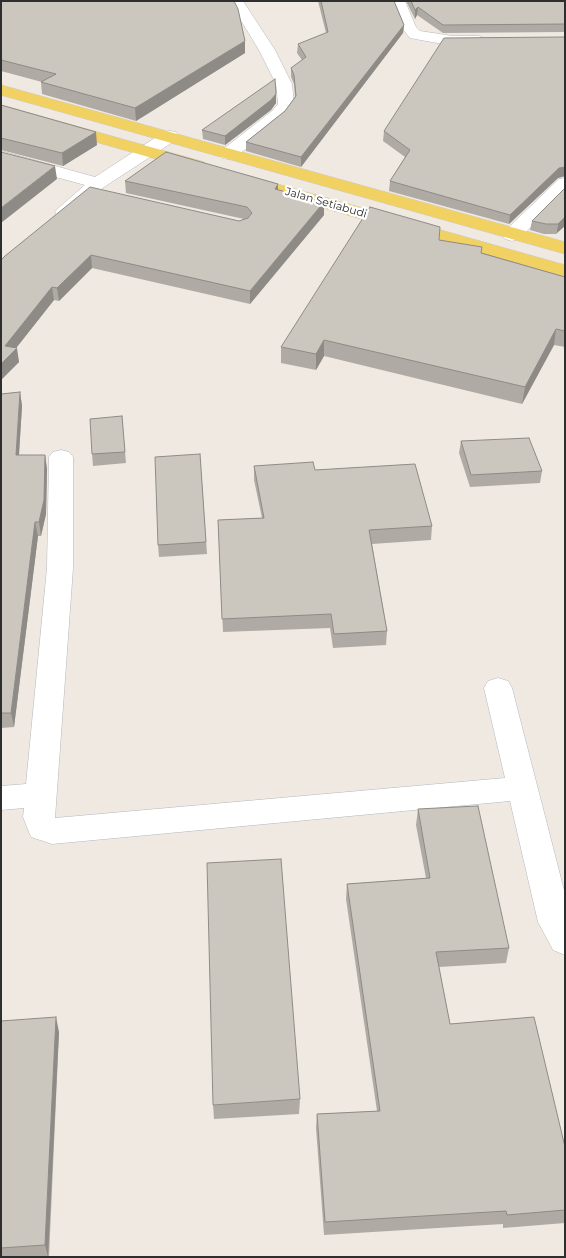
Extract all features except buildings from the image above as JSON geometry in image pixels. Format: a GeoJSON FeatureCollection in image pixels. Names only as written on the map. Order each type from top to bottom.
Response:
{"type":"FeatureCollection","features":[{"type":"Feature","properties":{"kind":"main road","name":"Jalan Setiabudi"},"geometry":{"type":"LineString","coordinates":[[1,90],[170,136],[512,235],[565,248]]}},
{"type":"Feature","properties":{"kind":"main road","name":"Jalan Setiabudi"},"geometry":{"type":"LineString","coordinates":[[1,110],[565,271]]}},
{"type":"Feature","properties":{"kind":"street"},"geometry":{"type":"LineString","coordinates":[[228,154],[278,115],[286,104],[284,84],[267,50],[236,1]]}},
{"type":"Feature","properties":{"kind":"street"},"geometry":{"type":"LineString","coordinates":[[398,1],[409,28],[415,36],[453,41],[498,41]]}},
{"type":"Feature","properties":{"kind":"street"},"geometry":{"type":"LineString","coordinates":[[51,222],[97,190],[145,151],[170,136]]}},
{"type":"Feature","properties":{"kind":"street"},"geometry":{"type":"LineString","coordinates":[[1,156],[97,190]]}},
{"type":"Feature","properties":{"kind":"street"},"geometry":{"type":"LineString","coordinates":[[512,235],[565,183]]}},
{"type":"Feature","properties":{"kind":"street"},"geometry":{"type":"LineString","coordinates":[[61,457],[60,568],[40,795],[40,823],[42,828],[52,831],[523,788]]}},
{"type":"Feature","properties":{"kind":"street"},"geometry":{"type":"LineString","coordinates":[[498,688],[555,922],[565,940]]}},
{"type":"Feature","properties":{"kind":"street"},"geometry":{"type":"LineString","coordinates":[[1,798],[40,795]]}}]}
